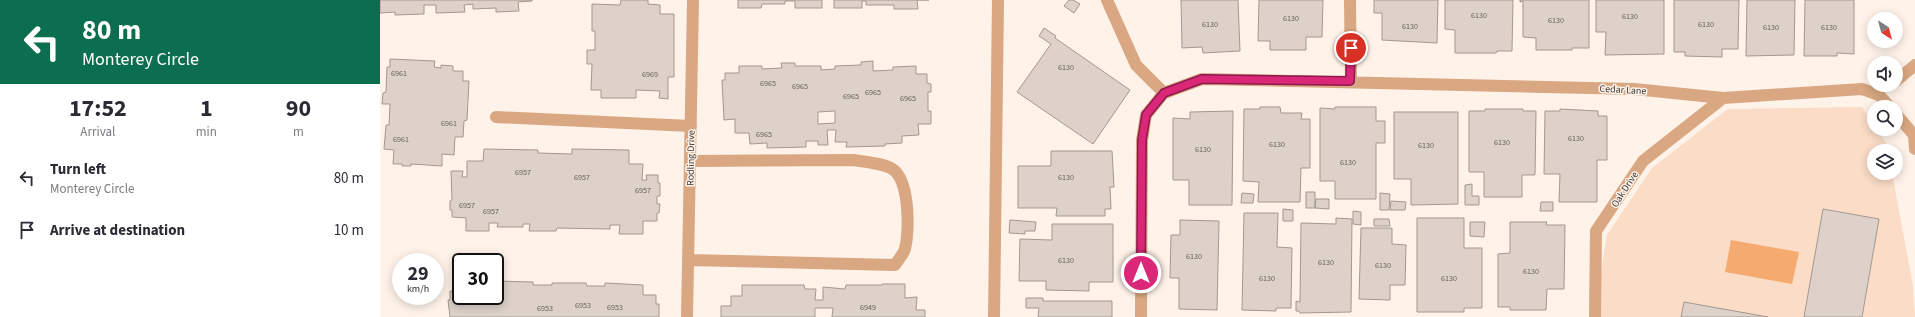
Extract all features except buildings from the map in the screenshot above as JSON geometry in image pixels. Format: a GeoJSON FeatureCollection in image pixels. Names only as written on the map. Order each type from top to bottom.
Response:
{"type":"FeatureCollection","features":[{"type":"Feature","properties":{"kind":"street","name":"Rodling Drive"},"geometry":{"type":"LineString","coordinates":[[687,317],[693,0]]}},
{"type":"Feature","properties":{"kind":"street"},"geometry":{"type":"LineString","coordinates":[[994,317],[998,0]]}},
{"type":"Feature","properties":{"kind":"street"},"geometry":{"type":"LineString","coordinates":[[1107,0],[1136,65],[1164,93],[1146,115],[1142,140],[1141,317]]}},
{"type":"Feature","properties":{"kind":"street"},"geometry":{"type":"LineString","coordinates":[[1350,0],[1350,81]]}},
{"type":"Feature","properties":{"kind":"street"},"geometry":{"type":"LineString","coordinates":[[1903,75],[1915,65]]}},
{"type":"Feature","properties":{"kind":"street","name":"Cedar Lane"},"geometry":{"type":"LineString","coordinates":[[1164,93],[1202,79],[1350,81],[1634,89],[1723,98],[1862,89],[1879,95]]}},
{"type":"Feature","properties":{"kind":"street"},"geometry":{"type":"LineString","coordinates":[[1883,92],[1879,95],[1884,100]]}},
{"type":"Feature","properties":{"kind":"street","name":"Oak Drive"},"geometry":{"type":"LineString","coordinates":[[1595,317],[1596,231],[1643,161],[1723,98]]}},
{"type":"Feature","properties":{"kind":"street"},"geometry":{"type":"LineString","coordinates":[[496,117],[690,126]]}},
{"type":"Feature","properties":{"kind":"street"},"geometry":{"type":"LineString","coordinates":[[1903,122],[1914,134],[1915,149]]}},
{"type":"Feature","properties":{"kind":"street"},"geometry":{"type":"LineString","coordinates":[[688,260],[894,265],[904,251],[908,221],[902,182],[894,171],[874,163],[853,160],[690,161]]}},
{"type":"Feature","properties":{"kind":"shaded area"},"geometry":{"type":"Polygon","coordinates":[[[1862,107],[1867,114],[1867,136],[1882,136],[1886,143],[1867,144],[1867,180],[1893,180],[1913,286],[1915,317],[1594,317],[1607,235],[1652,168],[1728,109],[1862,107]]]}},
{"type":"Feature","properties":{"kind":"shaded area"},"geometry":{"type":"Polygon","coordinates":[[[1731,240],[1799,252],[1792,284],[1725,272],[1731,240]]]}},
{"type":"Feature","properties":{"kind":"route"},"geometry":{"type":"LineString","coordinates":[[1141,273],[1142,140],[1146,115],[1164,93],[1202,79],[1350,81],[1351,48]]}}]}
